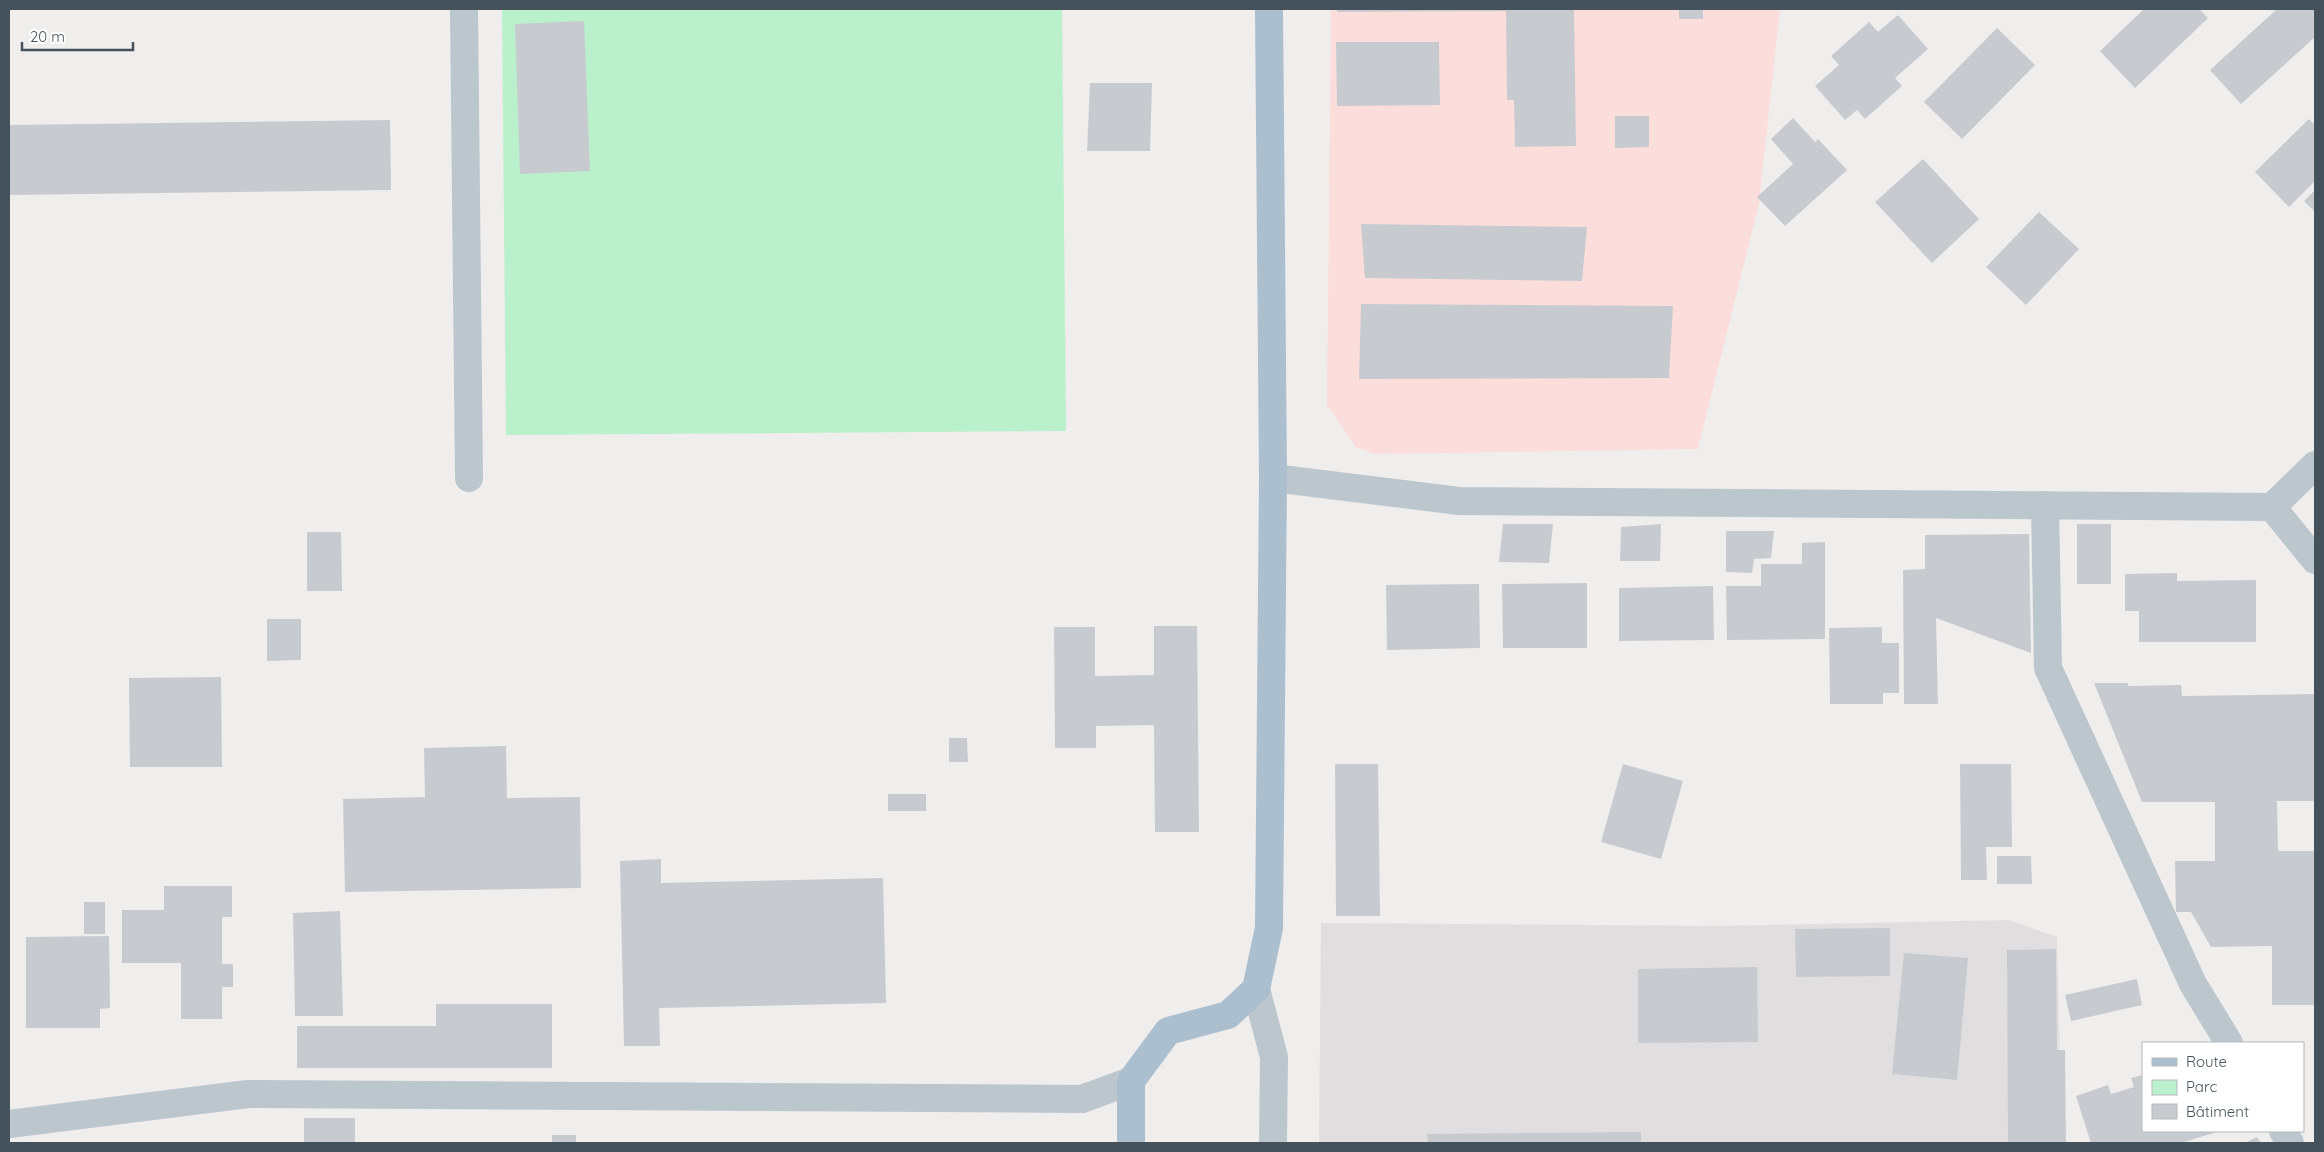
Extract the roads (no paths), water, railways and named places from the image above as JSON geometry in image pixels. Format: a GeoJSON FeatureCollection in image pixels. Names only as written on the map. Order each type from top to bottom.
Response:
{"type":"FeatureCollection","features":[{"type":"Feature","properties":{"kind":"main road"},"geometry":{"type":"LineString","coordinates":[[1131,1143],[1131,1081],[1168,1031],[1228,1014],[1256,989],[1269,928],[1273,478],[1269,9]]}},
{"type":"Feature","properties":{"kind":"street"},"geometry":{"type":"LineString","coordinates":[[464,9],[469,478]]}},
{"type":"Feature","properties":{"kind":"street"},"geometry":{"type":"LineString","coordinates":[[1273,478],[1459,501],[2272,507],[2315,465]]}},
{"type":"Feature","properties":{"kind":"street"},"geometry":{"type":"LineString","coordinates":[[2045,505],[2048,668],[2193,984],[2228,1042]]}},
{"type":"Feature","properties":{"kind":"street"},"geometry":{"type":"LineString","coordinates":[[2272,507],[2315,560]]}},
{"type":"Feature","properties":{"kind":"street"},"geometry":{"type":"LineString","coordinates":[[1256,989],[1274,1058],[1273,1143]]}},
{"type":"Feature","properties":{"kind":"street"},"geometry":{"type":"LineString","coordinates":[[9,1124],[248,1094],[1082,1099],[1131,1081]]}},
{"type":"Feature","properties":{"kind":"street"},"geometry":{"type":"LineString","coordinates":[[2284,1132],[2290,1143]]}}]}
